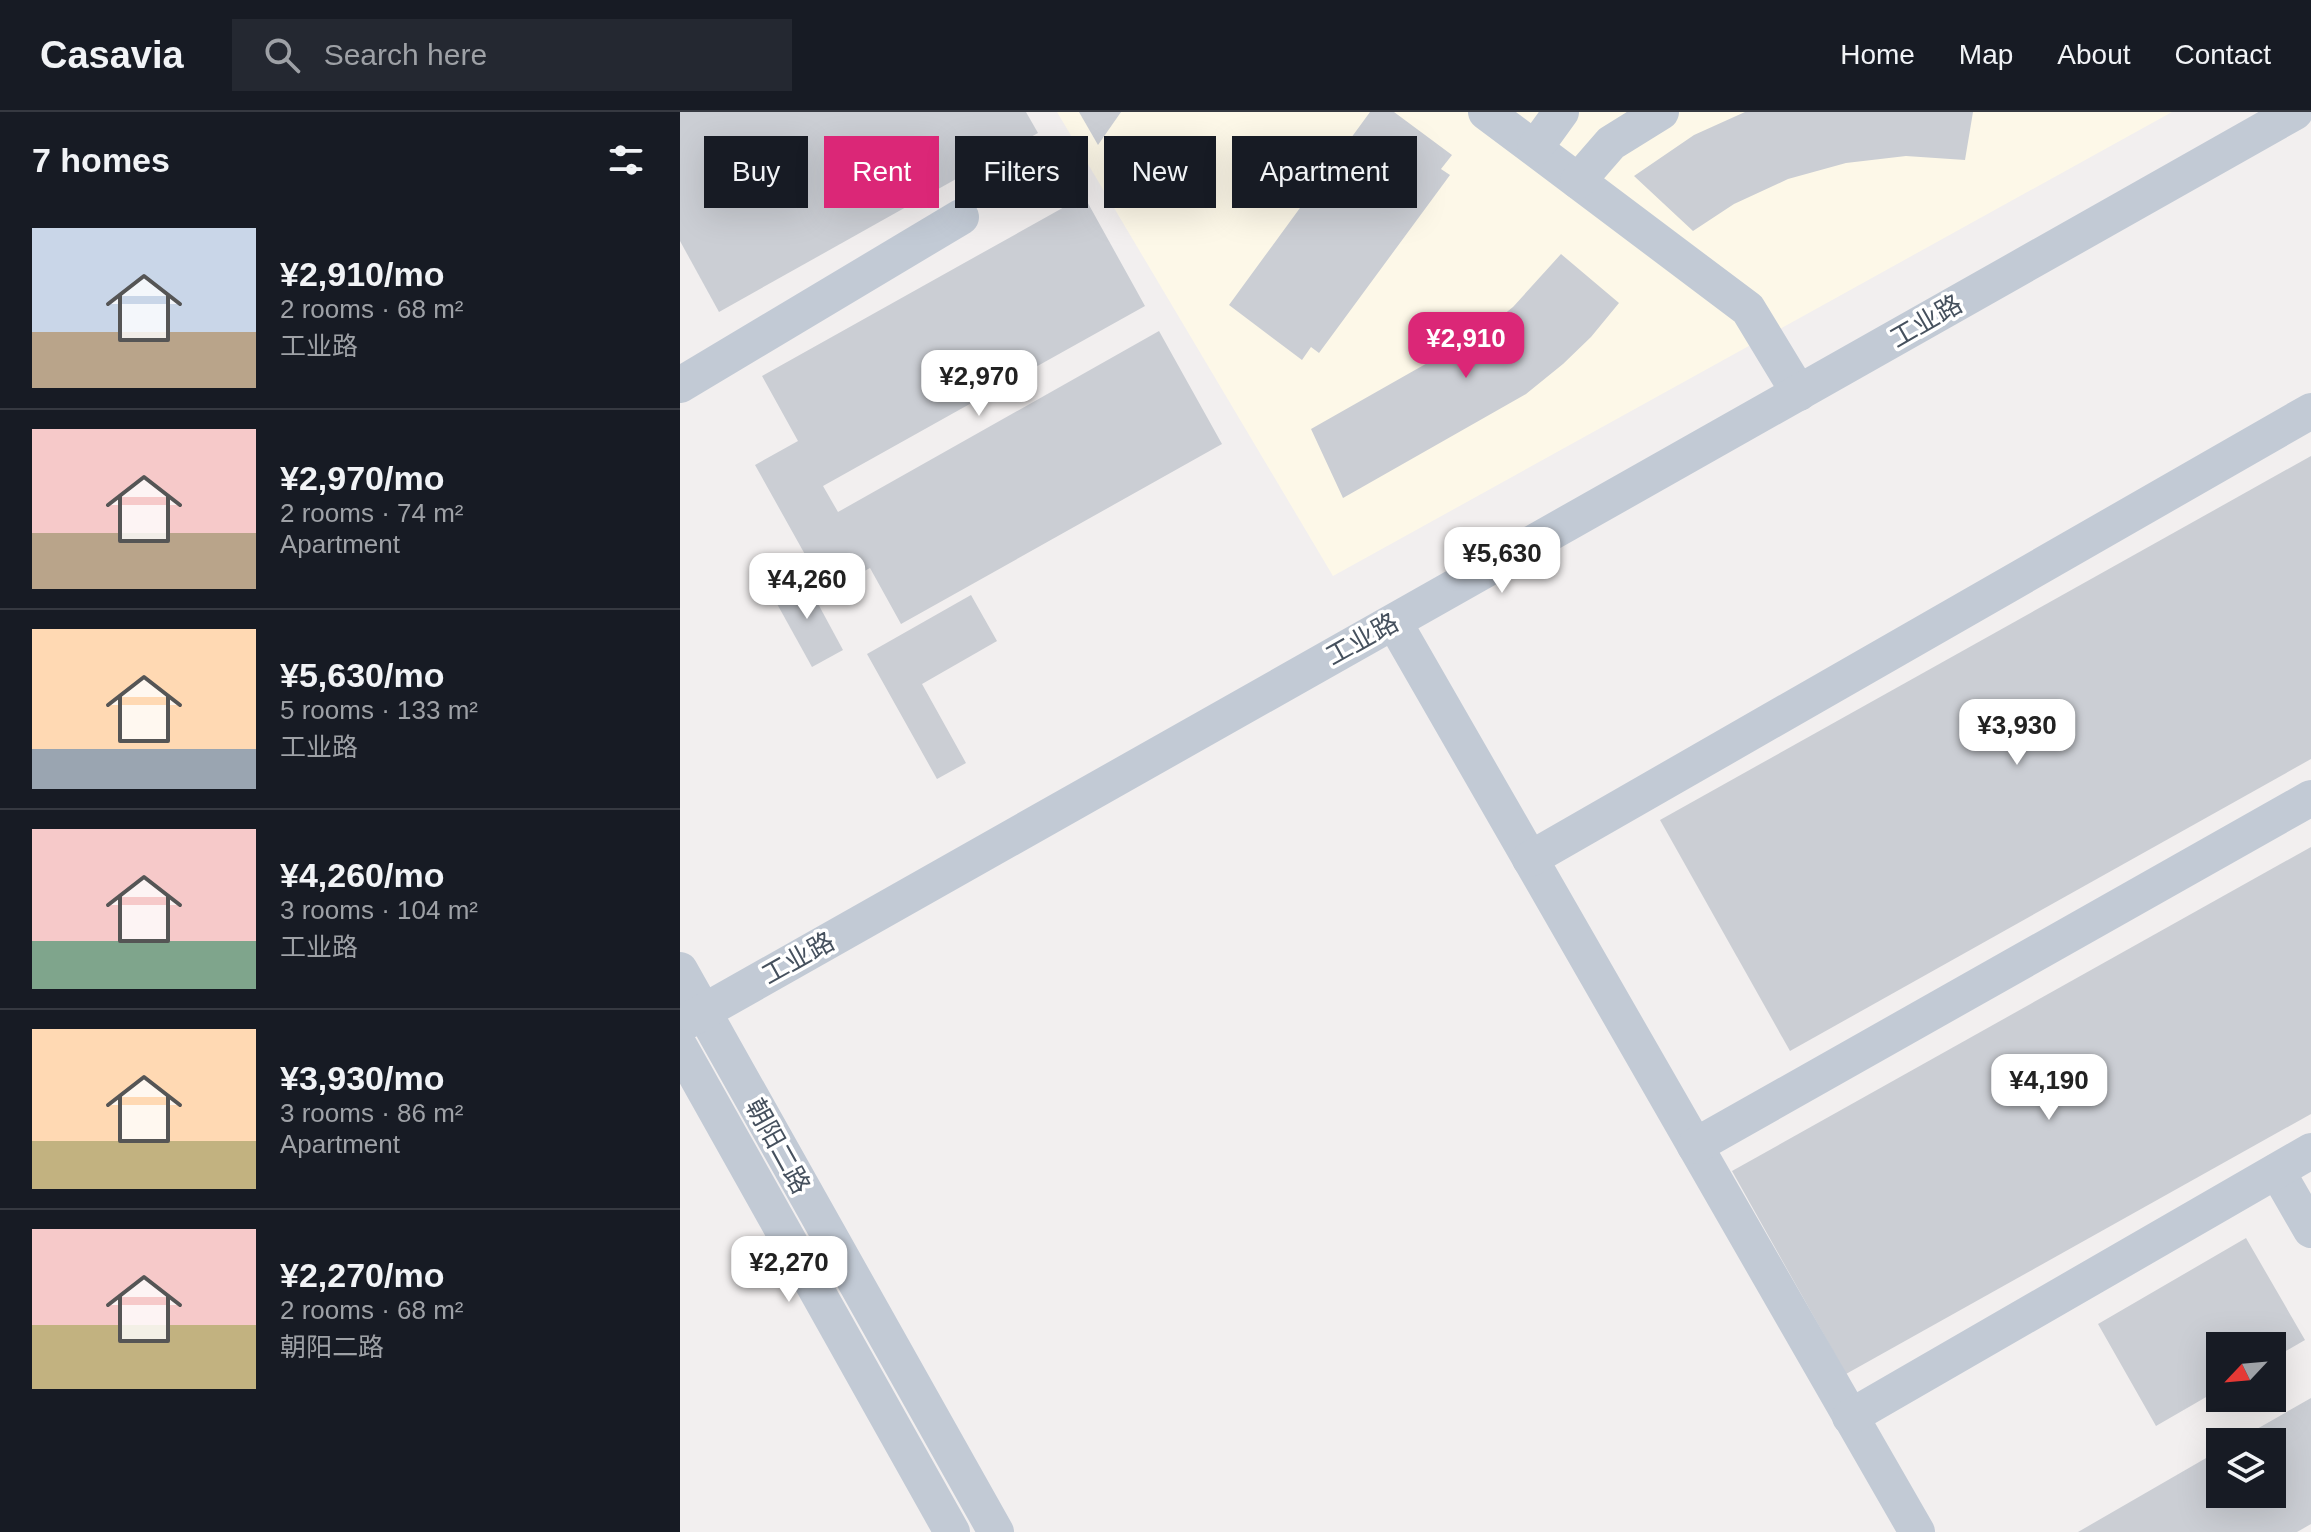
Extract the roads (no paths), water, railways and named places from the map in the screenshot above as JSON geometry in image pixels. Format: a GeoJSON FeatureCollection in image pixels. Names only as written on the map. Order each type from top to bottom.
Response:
{"type":"FeatureCollection","features":[{"type":"Feature","properties":{"kind":"street"},"geometry":{"type":"LineString","coordinates":[[1486,112],[1748,309],[1799,393]]}},
{"type":"Feature","properties":{"kind":"street"},"geometry":{"type":"LineString","coordinates":[[1535,148],[1561,112]]}},
{"type":"Feature","properties":{"kind":"street"},"geometry":{"type":"LineString","coordinates":[[1578,181],[1611,143],[1661,112]]}},
{"type":"Feature","properties":{"kind":"street","name":"工业路"},"geometry":{"type":"LineString","coordinates":[[692,1018],[1799,393],[2281,115]]}},
{"type":"Feature","properties":{"kind":"street"},"geometry":{"type":"LineString","coordinates":[[680,385],[961,217]]}},
{"type":"Feature","properties":{"kind":"street"},"geometry":{"type":"LineString","coordinates":[[1530,859],[2311,411]]}},
{"type":"Feature","properties":{"kind":"street"},"geometry":{"type":"LineString","coordinates":[[1394,622],[1917,1532]]}},
{"type":"Feature","properties":{"kind":"street"},"geometry":{"type":"LineString","coordinates":[[1695,1146],[2311,798]]}},
{"type":"Feature","properties":{"kind":"street","name":"朝阳二路"},"geometry":{"type":"LineString","coordinates":[[680,970],[692,1018],[996,1532]]}},
{"type":"Feature","properties":{"kind":"street","name":"朝阳二路"},"geometry":{"type":"LineString","coordinates":[[680,1047],[952,1532]]}},
{"type":"Feature","properties":{"kind":"street"},"geometry":{"type":"LineString","coordinates":[[1850,1417],[2311,1151]]}},
{"type":"Feature","properties":{"kind":"street"},"geometry":{"type":"LineString","coordinates":[[2277,1171],[2311,1230]]}}]}
